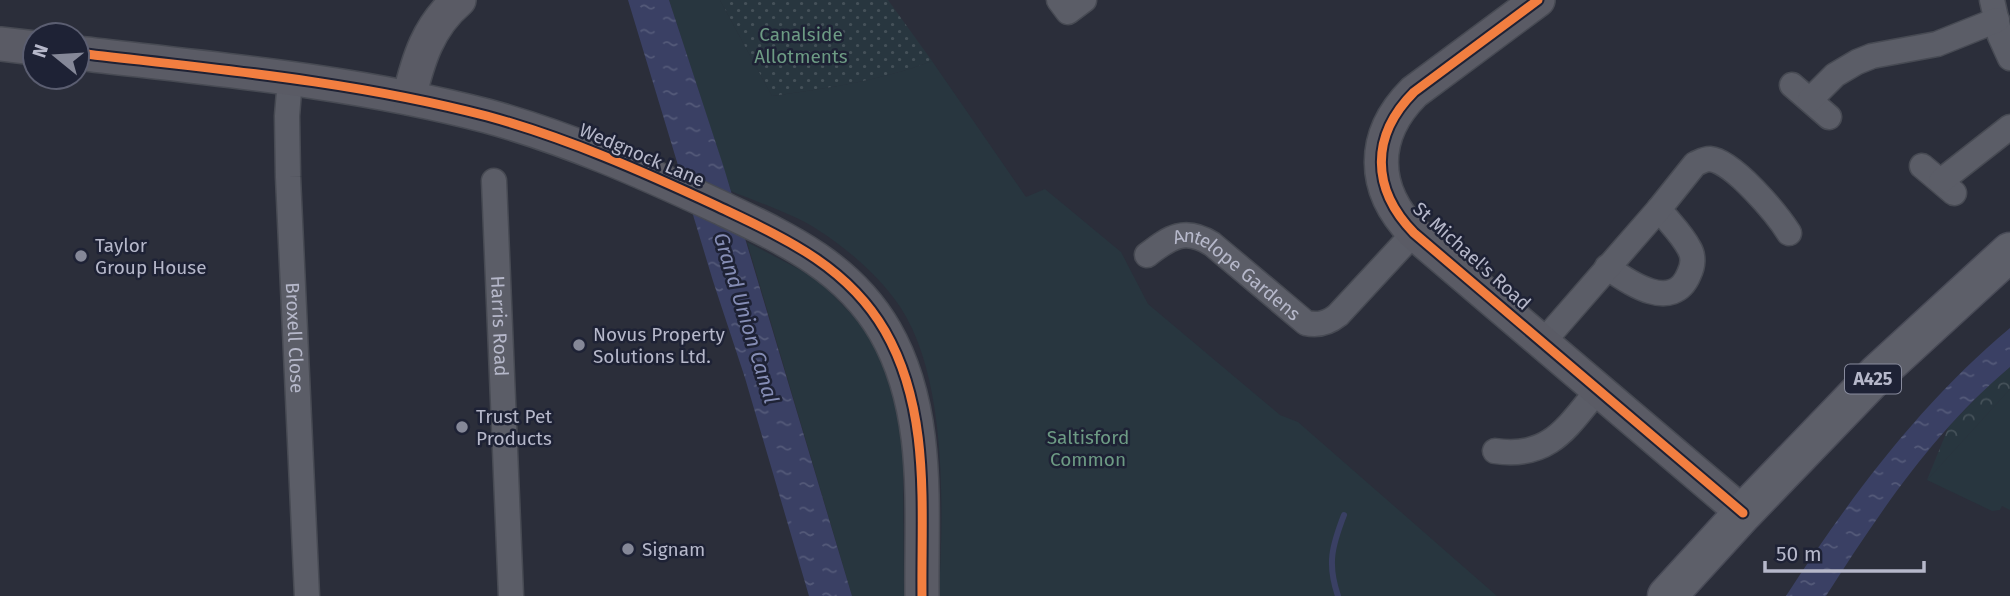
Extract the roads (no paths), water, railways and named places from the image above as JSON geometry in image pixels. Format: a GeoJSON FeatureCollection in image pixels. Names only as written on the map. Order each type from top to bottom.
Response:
{"type":"FeatureCollection","features":[{"type":"Feature","properties":{"kind":"main road","name":"A425"},"geometry":{"type":"LineString","coordinates":[[1667,596],[1878,373],[2010,252]]}},
{"type":"Feature","properties":{"kind":"street"},"geometry":{"type":"LineString","coordinates":[[409,98],[428,38],[447,10],[459,0]]}},
{"type":"Feature","properties":{"kind":"street"},"geometry":{"type":"LineString","coordinates":[[1059,0],[1068,12],[1084,0]]}},
{"type":"Feature","properties":{"kind":"street","name":"St Michael's Road"},"geometry":{"type":"LineString","coordinates":[[1538,0],[1414,92],[1402,104],[1392,120],[1382,149],[1383,178],[1393,207],[1414,233],[1743,513]]}},
{"type":"Feature","properties":{"kind":"street"},"geometry":{"type":"LineString","coordinates":[[1829,117],[1801,93],[1872,56],[1937,44],[1998,9],[2004,46],[2010,58]]}},
{"type":"Feature","properties":{"kind":"street"},"geometry":{"type":"LineString","coordinates":[[0,44],[21,46]]}},
{"type":"Feature","properties":{"kind":"street","name":"Wedgnock Lane"},"geometry":{"type":"LineString","coordinates":[[91,54],[290,79],[409,98],[527,128],[643,172],[768,231],[817,258],[869,308],[884,329],[900,360],[910,388],[919,447],[922,596]]}},
{"type":"Feature","properties":{"kind":"street","name":"Broxell Close"},"geometry":{"type":"LineString","coordinates":[[290,79],[287,139],[307,596]]}},
{"type":"Feature","properties":{"kind":"street"},"geometry":{"type":"LineString","coordinates":[[1939,180],[2010,127]]}},
{"type":"Feature","properties":{"kind":"street"},"geometry":{"type":"LineString","coordinates":[[1543,342],[1695,164],[1710,159],[1722,165],[1761,195],[1789,233]]}},
{"type":"Feature","properties":{"kind":"street","name":"Harris Road"},"geometry":{"type":"LineString","coordinates":[[494,181],[511,596]]}},
{"type":"Feature","properties":{"kind":"street"},"geometry":{"type":"LineString","coordinates":[[1607,267],[1656,294],[1680,288],[1691,270],[1693,260],[1690,249],[1659,209]]}},
{"type":"Feature","properties":{"kind":"street","name":"Antelope Gardens"},"geometry":{"type":"LineString","coordinates":[[1147,255],[1174,237],[1196,236],[1212,244],[1306,323],[1322,324],[1339,315],[1414,233]]}},
{"type":"Feature","properties":{"kind":"street"},"geometry":{"type":"LineString","coordinates":[[1495,451],[1524,452],[1553,441],[1598,390]]}},
{"type":"Feature","properties":{"kind":"water","name":"Grand Union Canal"},"geometry":{"type":"Polygon","coordinates":[[[628,0],[669,0],[724,168],[852,596],[809,596],[745,378],[628,0]]]}},
{"type":"Feature","properties":{"kind":"water"},"geometry":{"type":"Polygon","coordinates":[[[2010,328],[2010,367],[1957,418],[1909,474],[1826,596],[1786,596],[1861,488],[1916,420],[1977,357],[2010,328]]]}},
{"type":"Feature","properties":{"kind":"waterway"},"geometry":{"type":"LineString","coordinates":[[1338,596],[1332,555],[1344,515]]}},
{"type":"Feature","properties":{"kind":"place","name":"Taylor Group House"},"geometry":{"type":"Point","coordinates":[81,256]}},
{"type":"Feature","properties":{"kind":"place","name":"Novus Property Solutions Ltd."},"geometry":{"type":"Point","coordinates":[579,345]}},
{"type":"Feature","properties":{"kind":"place","name":"Trust Pet Products"},"geometry":{"type":"Point","coordinates":[462,427]}},
{"type":"Feature","properties":{"kind":"place","name":"Signam"},"geometry":{"type":"Point","coordinates":[628,549]}},
{"type":"Feature","properties":{"kind":"park label","name":"Canalside Allotments"},"geometry":{"type":"Point","coordinates":[801,45]}},
{"type":"Feature","properties":{"kind":"park label","name":"Saltisford Common"},"geometry":{"type":"Point","coordinates":[1088,448]}}]}
